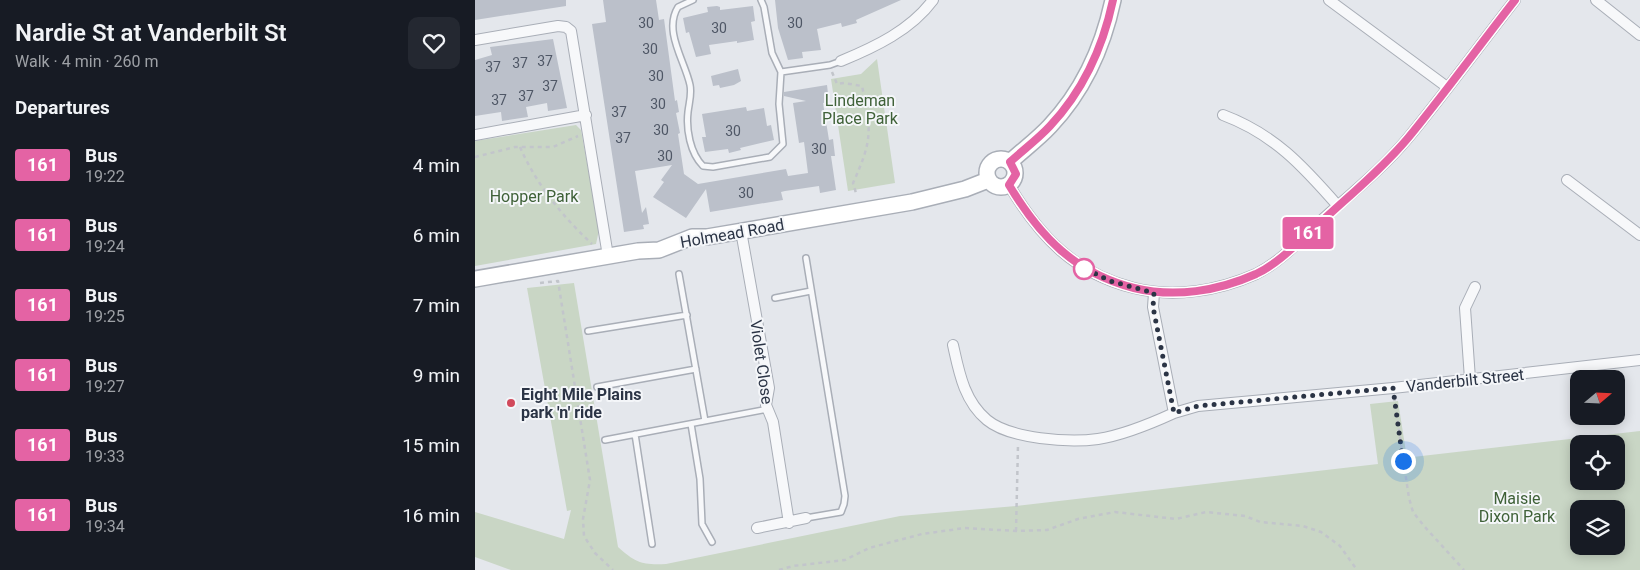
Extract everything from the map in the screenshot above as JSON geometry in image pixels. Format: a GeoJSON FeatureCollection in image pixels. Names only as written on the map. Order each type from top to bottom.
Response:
{"type":"FeatureCollection","features":[{"type":"Feature","properties":{"kind":"street"},"geometry":{"type":"LineString","coordinates":[[841,61],[903,29],[924,12],[933,0]]}},
{"type":"Feature","properties":{"kind":"street"},"geometry":{"type":"LineString","coordinates":[[1010,162],[1051,125],[1075,94],[1096,56],[1113,0]]}},
{"type":"Feature","properties":{"kind":"street"},"geometry":{"type":"LineString","coordinates":[[1329,0],[1447,87]]}},
{"type":"Feature","properties":{"kind":"street"},"geometry":{"type":"LineString","coordinates":[[1009,185],[1040,229],[1067,258],[1110,281],[1154,293],[1189,292],[1225,286],[1257,273],[1280,258],[1379,169],[1408,138],[1515,0]]}},
{"type":"Feature","properties":{"kind":"street"},"geometry":{"type":"LineString","coordinates":[[1596,0],[1640,35]]}},
{"type":"Feature","properties":{"kind":"street"},"geometry":{"type":"LineString","coordinates":[[475,40],[566,26],[573,37],[589,133],[602,251]]}},
{"type":"Feature","properties":{"kind":"street"},"geometry":{"type":"LineString","coordinates":[[475,135],[585,115]]}},
{"type":"Feature","properties":{"kind":"street"},"geometry":{"type":"LineString","coordinates":[[1223,115],[1261,132],[1283,149],[1303,167],[1338,206]]}},
{"type":"Feature","properties":{"kind":"street"},"geometry":{"type":"LineString","coordinates":[[1002,159],[1010,162],[1016,174],[1009,185],[999,188],[988,180],[987,171],[991,163],[1002,159]]}},
{"type":"Feature","properties":{"kind":"street","name":"Holmead Road"},"geometry":{"type":"LineString","coordinates":[[475,279],[602,251],[659,250],[692,237],[707,237],[912,202],[965,189],[988,180]]}},
{"type":"Feature","properties":{"kind":"street"},"geometry":{"type":"LineString","coordinates":[[1567,180],[1640,235]]}},
{"type":"Feature","properties":{"kind":"street","name":"Violet Close"},"geometry":{"type":"LineString","coordinates":[[741,231],[769,388],[766,404],[773,422],[789,522]]}},
{"type":"Feature","properties":{"kind":"street"},"geometry":{"type":"LineString","coordinates":[[1470,379],[1465,308],[1475,287]]}},
{"type":"Feature","properties":{"kind":"street"},"geometry":{"type":"LineString","coordinates":[[1154,293],[1153,307],[1174,413]]}},
{"type":"Feature","properties":{"kind":"street","name":"Vanderbilt Street"},"geometry":{"type":"LineString","coordinates":[[953,345],[960,380],[969,399],[987,420],[1019,434],[1032,437],[1098,439],[1150,424],[1174,413],[1198,406],[1393,388],[1640,360]]}},
{"type":"Feature","properties":{"kind":"street"},"geometry":{"type":"LineString","coordinates":[[757,528],[806,518]]}},
{"type":"Feature","properties":{"kind":"lane"},"geometry":{"type":"LineString","coordinates":[[693,0],[678,7],[673,19],[679,57],[690,87],[688,114],[693,152],[703,166],[713,167],[770,157],[781,147],[784,140],[779,104],[781,72],[772,53],[764,7],[761,0]]}},
{"type":"Feature","properties":{"kind":"lane"},"geometry":{"type":"LineString","coordinates":[[781,72],[830,65],[841,61]]}},
{"type":"Feature","properties":{"kind":"lane"},"geometry":{"type":"LineString","coordinates":[[805,258],[845,496],[841,512],[806,518]]}},
{"type":"Feature","properties":{"kind":"lane"},"geometry":{"type":"LineString","coordinates":[[679,274],[705,421]]}},
{"type":"Feature","properties":{"kind":"lane"},"geometry":{"type":"LineString","coordinates":[[775,298],[811,291]]}},
{"type":"Feature","properties":{"kind":"lane"},"geometry":{"type":"LineString","coordinates":[[588,331],[687,315]]}},
{"type":"Feature","properties":{"kind":"lane"},"geometry":{"type":"LineString","coordinates":[[597,387],[696,370]]}},
{"type":"Feature","properties":{"kind":"lane"},"geometry":{"type":"LineString","coordinates":[[605,440],[768,409]]}},
{"type":"Feature","properties":{"kind":"lane"},"geometry":{"type":"LineString","coordinates":[[691,424],[701,480],[702,524],[712,542]]}},
{"type":"Feature","properties":{"kind":"lane"},"geometry":{"type":"LineString","coordinates":[[635,434],[652,544]]}},
{"type":"Feature","properties":{"kind":"path"},"geometry":{"type":"LineString","coordinates":[[830,65],[837,84],[844,83],[862,86],[865,99],[870,134],[866,155],[853,183],[856,193]]}},
{"type":"Feature","properties":{"kind":"path"},"geometry":{"type":"LineString","coordinates":[[475,156],[520,147],[551,147],[589,133]]}},
{"type":"Feature","properties":{"kind":"path"},"geometry":{"type":"LineString","coordinates":[[520,147],[540,184],[564,215],[602,251]]}},
{"type":"Feature","properties":{"kind":"path"},"geometry":{"type":"LineString","coordinates":[[558,281],[590,480],[583,519],[584,536],[595,553],[613,570]]}},
{"type":"Feature","properties":{"kind":"path"},"geometry":{"type":"LineString","coordinates":[[1393,388],[1409,498],[1413,512],[1464,570]]}},
{"type":"Feature","properties":{"kind":"path"},"geometry":{"type":"LineString","coordinates":[[1016,531],[1019,434]]}},
{"type":"Feature","properties":{"kind":"path"},"geometry":{"type":"LineString","coordinates":[[779,570],[793,566],[845,560],[869,548],[922,534],[965,528],[1016,531],[1047,530],[1078,519],[1115,512],[1176,519],[1206,512],[1222,513],[1245,516],[1260,522],[1303,526],[1321,532],[1340,546],[1357,570]]}},
{"type":"Feature","properties":{"kind":"green space","name":"Lindeman Place Park"},"geometry":{"type":"Polygon","coordinates":[[[877,59],[895,183],[848,191],[831,79],[861,74],[877,59]]]}},
{"type":"Feature","properties":{"kind":"green space","name":"Hopper Park"},"geometry":{"type":"Polygon","coordinates":[[[576,125],[581,130],[599,230],[596,244],[475,266],[475,141],[576,125]]]}},
{"type":"Feature","properties":{"kind":"green space","name":"Maisie Dixon Park"},"geometry":{"type":"Polygon","coordinates":[[[574,283],[618,547],[635,560],[651,564],[666,564],[900,516],[1016,506],[1378,464],[1370,404],[1398,401],[1406,452],[1413,457],[1570,439],[1570,490],[1625,490],[1625,435],[1605,435],[1640,431],[1640,570],[511,570],[475,557],[475,512],[564,539],[571,510],[567,511],[527,288],[574,283]]]}},
{"type":"Feature","properties":{"kind":"building"},"geometry":{"type":"Polygon","coordinates":[[[475,0],[566,0],[566,6],[475,20],[475,0]]]}},
{"type":"Feature","properties":{"kind":"building"},"geometry":{"type":"Polygon","coordinates":[[[603,0],[656,0],[659,20],[664,19],[675,101],[677,100],[679,112],[676,113],[684,174],[698,184],[786,169],[788,176],[808,173],[804,142],[799,143],[793,103],[806,101],[784,96],[784,92],[827,85],[829,102],[823,103],[829,140],[833,139],[835,156],[831,156],[836,190],[820,193],[819,186],[785,191],[781,192],[783,200],[710,212],[706,189],[686,218],[653,197],[664,182],[661,180],[672,165],[635,171],[642,213],[646,207],[649,224],[643,225],[644,229],[624,232],[592,24],[606,22],[603,0]]]}},
{"type":"Feature","properties":{"kind":"building"},"geometry":{"type":"Polygon","coordinates":[[[775,0],[901,0],[856,20],[857,23],[842,27],[841,23],[817,29],[821,50],[802,52],[803,58],[788,60],[778,28],[775,0]]]}},
{"type":"Feature","properties":{"kind":"building"},"geometry":{"type":"Polygon","coordinates":[[[753,6],[755,21],[751,22],[754,40],[709,45],[711,54],[696,57],[689,32],[686,33],[683,18],[708,12],[707,7],[720,7],[720,10],[753,6]]]}},
{"type":"Feature","properties":{"kind":"building"},"geometry":{"type":"Polygon","coordinates":[[[553,39],[567,108],[548,111],[547,103],[526,107],[528,117],[502,121],[501,112],[475,116],[475,60],[492,55],[490,47],[553,39]]]}},
{"type":"Feature","properties":{"kind":"building"},"geometry":{"type":"Polygon","coordinates":[[[738,69],[741,81],[734,85],[720,88],[719,85],[713,86],[711,76],[738,69]]]}},
{"type":"Feature","properties":{"kind":"building"},"geometry":{"type":"Polygon","coordinates":[[[746,107],[747,111],[764,108],[767,126],[771,125],[774,140],[740,148],[741,150],[729,153],[728,149],[705,152],[702,137],[706,137],[702,114],[746,107]]]}},
{"type":"Feature","properties":{"kind":"bus line","name":"161"},"geometry":{"type":"LineString","coordinates":[[1113,0],[1096,56],[1087,74],[1068,104],[1051,125],[1010,162],[1016,174],[1013,182],[1009,185],[1040,229],[1067,258],[1110,281],[1154,293],[1172,293],[1225,286],[1257,273],[1280,258],[1379,169],[1408,138],[1515,0]]}},
{"type":"Feature","properties":{"kind":"place","name":"Eight Mile Plains park 'n' ride"},"geometry":{"type":"Point","coordinates":[511,403]}},
{"type":"Feature","properties":{"kind":"route"},"geometry":{"type":"LineString","coordinates":[[1084,269],[1082,267],[1110,281],[1154,293],[1153,307],[1174,413],[1198,406],[1393,388],[1403,461]]}}]}
